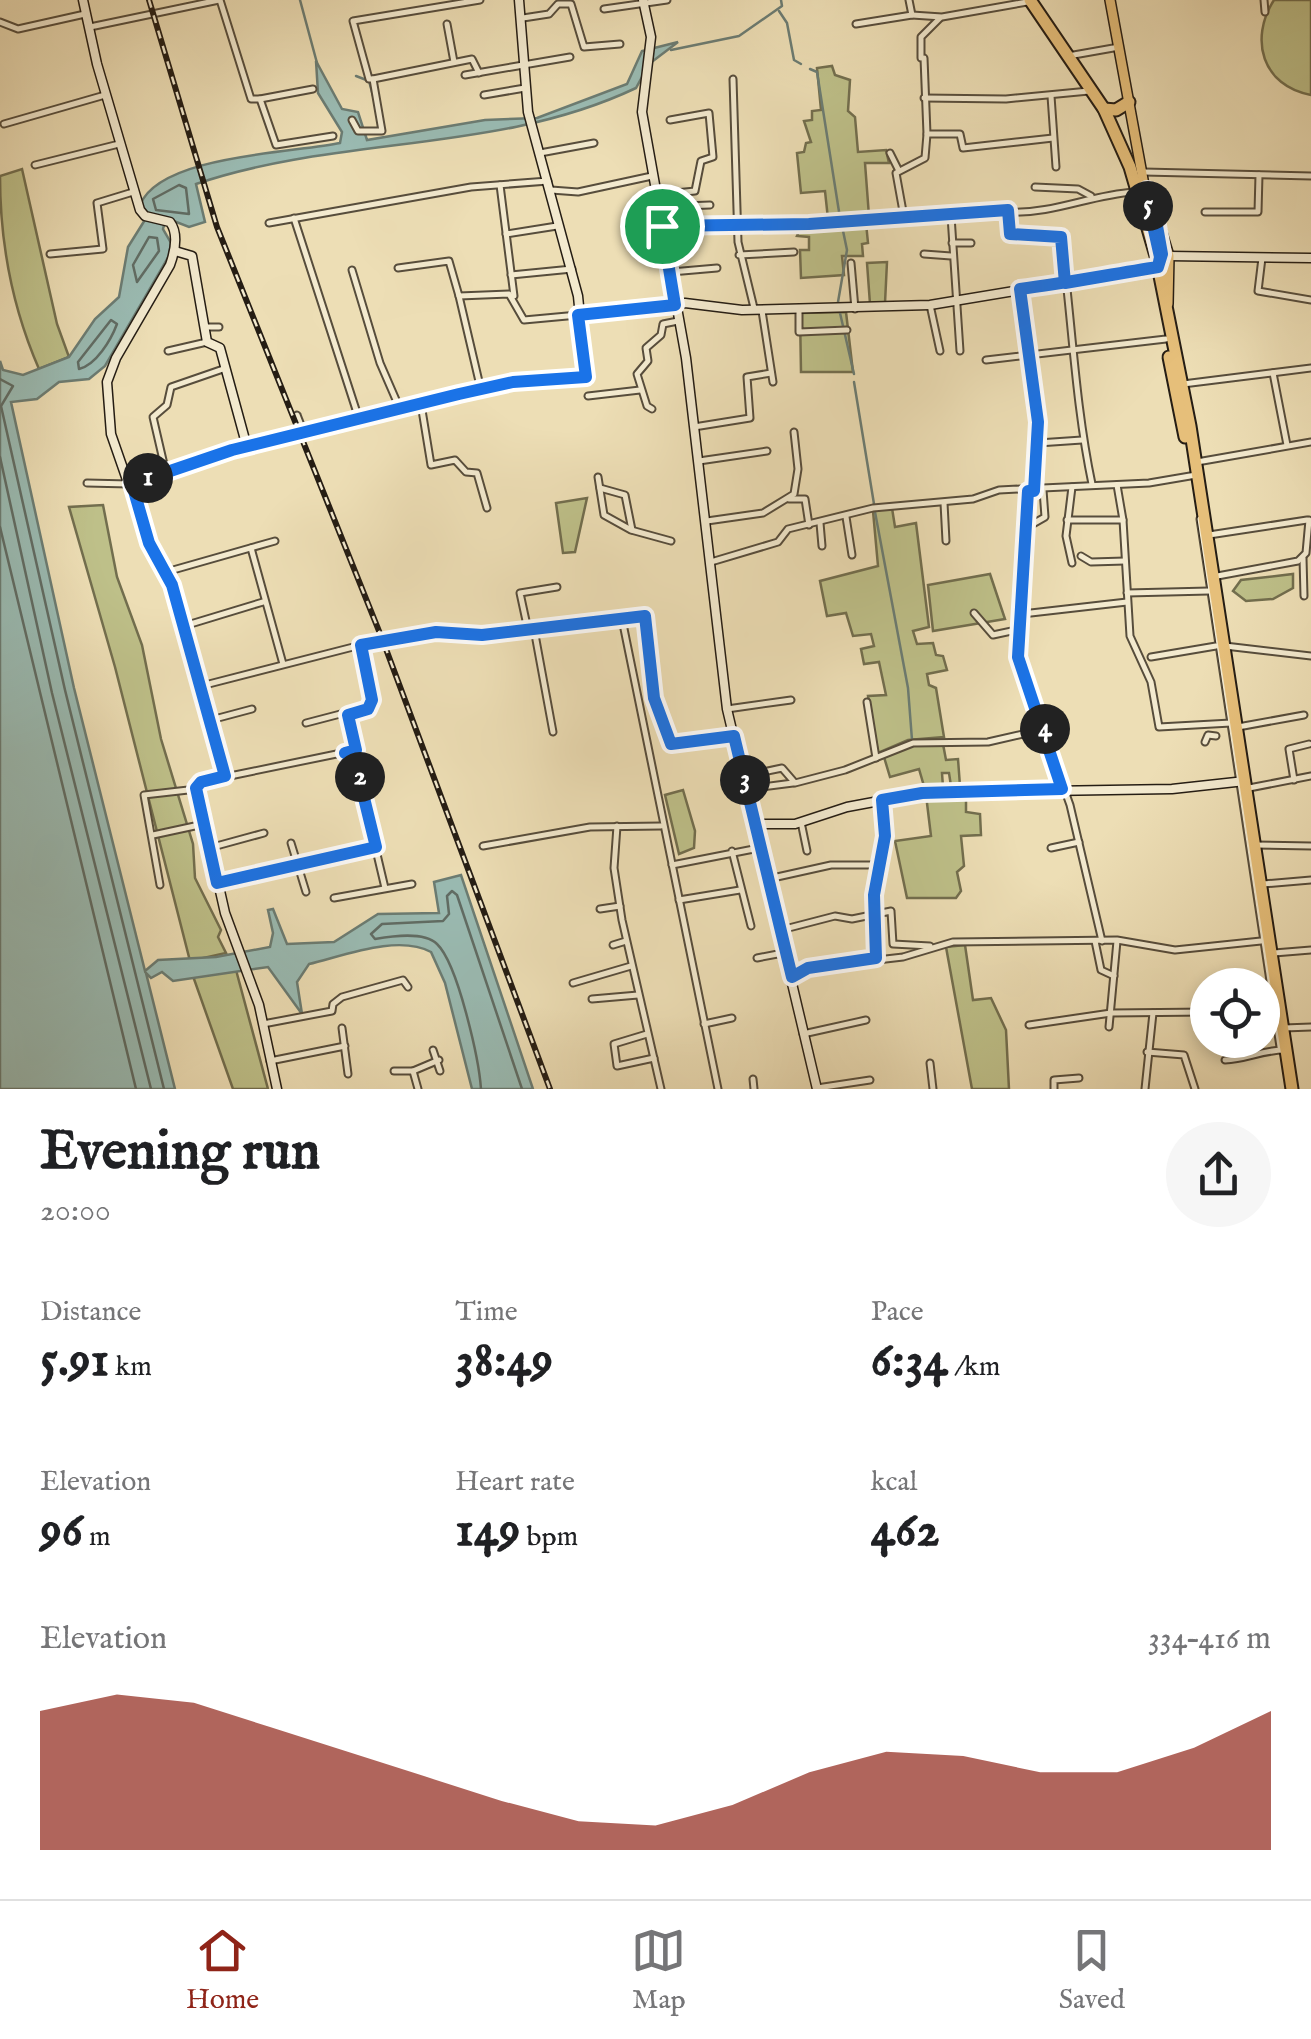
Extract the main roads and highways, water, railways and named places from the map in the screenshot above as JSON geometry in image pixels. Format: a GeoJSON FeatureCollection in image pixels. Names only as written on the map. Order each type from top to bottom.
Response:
{"type":"FeatureCollection","features":[{"type":"Feature","properties":{"kind":"highway"},"geometry":{"type":"LineString","coordinates":[[1030,0],[1104,109],[1138,190],[1159,262],[1183,384],[1210,584],[1254,846],[1265,940],[1272,953],[1277,1014],[1283,1028],[1290,1089]]}},
{"type":"Feature","properties":{"kind":"highway"},"geometry":{"type":"LineString","coordinates":[[1092,90],[1159,262],[1166,339],[1194,466]]}},
{"type":"Feature","properties":{"kind":"highway"},"geometry":{"type":"LineString","coordinates":[[1104,109],[1116,110],[1129,102]]}},
{"type":"Feature","properties":{"kind":"main road"},"geometry":{"type":"LineString","coordinates":[[83,0],[87,28],[134,188],[145,216],[170,222],[175,251],[107,382],[111,434],[132,484],[149,543],[166,572],[208,721],[222,755],[225,776],[201,782],[196,788],[217,883],[263,1024],[278,1089]]}},
{"type":"Feature","properties":{"kind":"main road"},"geometry":{"type":"LineString","coordinates":[[132,484],[247,447],[305,436],[480,390],[586,377],[572,269],[528,112],[519,0]]}},
{"type":"Feature","properties":{"kind":"main road"},"geometry":{"type":"LineString","coordinates":[[1110,0],[1159,262]]}},
{"type":"Feature","properties":{"kind":"main road"},"geometry":{"type":"LineString","coordinates":[[643,2],[650,44],[642,112],[678,321],[727,709],[817,1089]]}},
{"type":"Feature","properties":{"kind":"main road"},"geometry":{"type":"LineString","coordinates":[[1147,190],[1155,210],[1159,262]]}},
{"type":"Feature","properties":{"kind":"main road"},"geometry":{"type":"LineString","coordinates":[[175,251],[192,256],[207,342],[220,348],[247,447]]}},
{"type":"Feature","properties":{"kind":"main road"},"geometry":{"type":"LineString","coordinates":[[578,315],[675,305],[855,309],[930,306],[1159,262],[1311,258]]}},
{"type":"Feature","properties":{"kind":"main road"},"geometry":{"type":"LineString","coordinates":[[754,824],[801,822],[922,793],[1172,789],[1243,784]]}},
{"type":"Feature","properties":{"kind":"water"},"geometry":{"type":"Polygon","coordinates":[[[678,42],[649,64],[636,88],[583,109],[474,134],[306,158],[196,184],[205,222],[189,227],[166,218],[163,229],[171,243],[169,256],[105,366],[89,379],[59,382],[37,399],[11,402],[74,688],[145,971],[158,960],[216,957],[270,947],[273,933],[268,910],[273,909],[287,944],[334,942],[378,914],[439,913],[434,882],[461,875],[533,1089],[472,1089],[445,983],[431,952],[403,945],[370,948],[309,964],[297,982],[302,1014],[268,967],[173,981],[162,972],[151,978],[146,973],[175,1089],[0,1089],[0,361],[3,370],[23,375],[69,357],[95,319],[119,297],[128,247],[148,215],[140,205],[152,188],[200,166],[340,143],[342,132],[318,93],[316,61],[342,109],[358,112],[367,140],[485,120],[537,118],[627,84],[642,51],[678,42]]]}},
{"type":"Feature","properties":{"kind":"waterway"},"geometry":{"type":"LineString","coordinates":[[300,0],[317,63]]}},
{"type":"Feature","properties":{"kind":"waterway"},"geometry":{"type":"LineString","coordinates":[[671,50],[739,36],[782,6],[781,0]]}},
{"type":"Feature","properties":{"kind":"waterway"},"geometry":{"type":"LineString","coordinates":[[779,11],[787,23],[794,60],[801,64]]}},
{"type":"Feature","properties":{"kind":"waterway"},"geometry":{"type":"LineString","coordinates":[[810,69],[817,72],[840,218]]}},
{"type":"Feature","properties":{"kind":"waterway"},"geometry":{"type":"LineString","coordinates":[[356,76],[369,81],[376,107]]}},
{"type":"Feature","properties":{"kind":"waterway"},"geometry":{"type":"LineString","coordinates":[[838,302],[847,250],[842,226]]}},
{"type":"Feature","properties":{"kind":"waterway"},"geometry":{"type":"LineString","coordinates":[[840,313],[854,374]]}},
{"type":"Feature","properties":{"kind":"waterway"},"geometry":{"type":"LineString","coordinates":[[854,382],[874,504]]}},
{"type":"Feature","properties":{"kind":"waterway"},"geometry":{"type":"LineString","coordinates":[[875,512],[908,688],[912,740]]}},
{"type":"Feature","properties":{"kind":"railway"},"geometry":{"type":"LineString","coordinates":[[149,0],[217,227],[383,641],[550,1089]]}}]}
